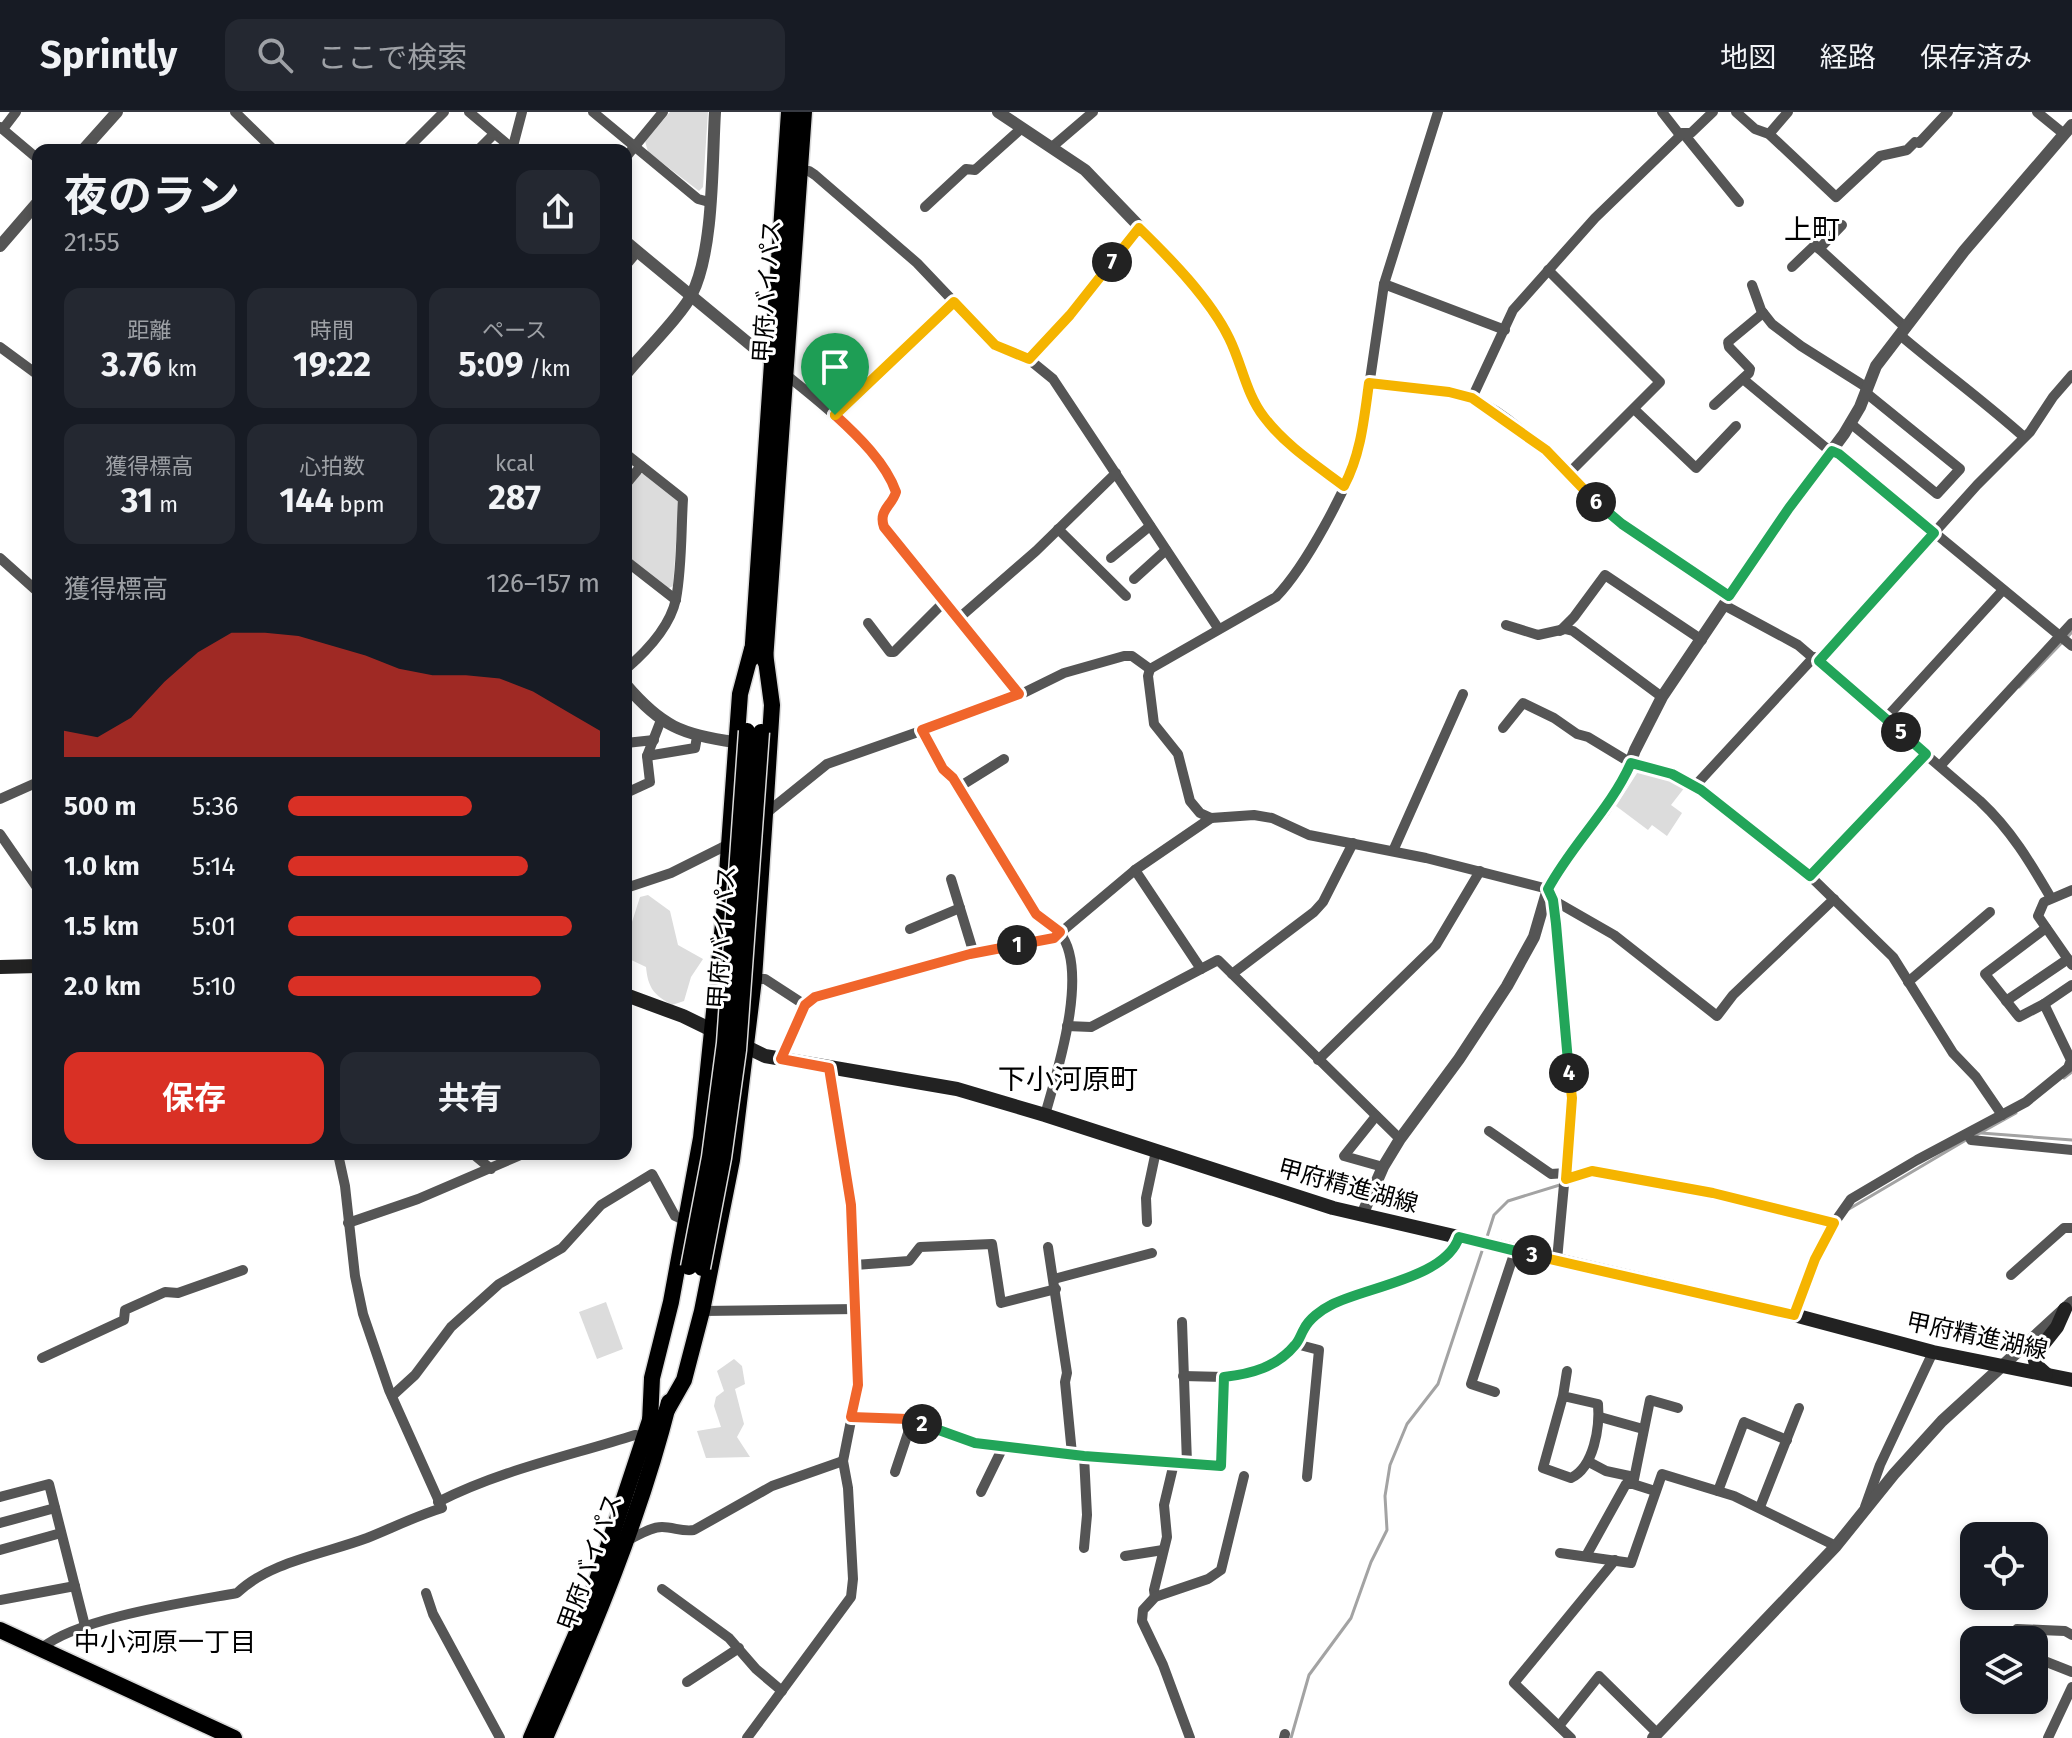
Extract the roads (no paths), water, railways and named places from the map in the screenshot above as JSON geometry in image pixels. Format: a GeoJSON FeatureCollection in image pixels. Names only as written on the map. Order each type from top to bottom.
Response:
{"type":"FeatureCollection","features":[{"type":"Feature","properties":{"kind":"main road","name":"甲府バイパス"},"geometry":{"type":"LineString","coordinates":[[759,651],[771,362],[789,112]]}},
{"type":"Feature","properties":{"kind":"main road","name":"甲府バイパス"},"geometry":{"type":"LineString","coordinates":[[531,1738],[588,1607],[648,1430],[723,1158],[738,1050],[747,735],[759,651],[785,374],[804,112]]}},
{"type":"Feature","properties":{"kind":"main road"},"geometry":{"type":"LineString","coordinates":[[648,1430],[652,1378],[671,1302],[701,1138],[729,844],[747,735],[740,694],[759,651]]}},
{"type":"Feature","properties":{"kind":"main road"},"geometry":{"type":"LineString","coordinates":[[667,1410],[684,1380],[702,1311],[732,1160],[747,1047],[772,705],[759,651]]}},
{"type":"Feature","properties":{"kind":"main road"},"geometry":{"type":"LineString","coordinates":[[0,967],[32,966]]}},
{"type":"Feature","properties":{"kind":"main road","name":"甲府精進湖線"},"geometry":{"type":"LineString","coordinates":[[632,997],[683,1016],[765,1056],[957,1089],[1307,1201],[1794,1315],[1933,1352],[2072,1380]]}},
{"type":"Feature","properties":{"kind":"main road","name":"甲府バイパス"},"geometry":{"type":"LineString","coordinates":[[545,1738],[594,1628],[626,1541],[667,1410],[695,1268]]}},
{"type":"Feature","properties":{"kind":"main road"},"geometry":{"type":"LineString","coordinates":[[2046,1374],[2036,1365],[2034,1356],[2057,1327],[2068,1306]]}},
{"type":"Feature","properties":{"kind":"main road"},"geometry":{"type":"LineString","coordinates":[[0,1630],[234,1738]]}},
{"type":"Feature","properties":{"kind":"street"},"geometry":{"type":"LineString","coordinates":[[16,112],[1,128],[32,154]]}},
{"type":"Feature","properties":{"kind":"street"},"geometry":{"type":"LineString","coordinates":[[88,144],[117,112]]}},
{"type":"Feature","properties":{"kind":"street"},"geometry":{"type":"LineString","coordinates":[[235,112],[268,144]]}},
{"type":"Feature","properties":{"kind":"street"},"geometry":{"type":"LineString","coordinates":[[412,144],[444,112]]}},
{"type":"Feature","properties":{"kind":"street"},"geometry":{"type":"LineString","coordinates":[[469,112],[503,144]]}},
{"type":"Feature","properties":{"kind":"street"},"geometry":{"type":"LineString","coordinates":[[511,144],[522,112]]}},
{"type":"Feature","properties":{"kind":"street"},"geometry":{"type":"LineString","coordinates":[[593,112],[629,144]]}},
{"type":"Feature","properties":{"kind":"street"},"geometry":{"type":"LineString","coordinates":[[632,150],[663,112]]}},
{"type":"Feature","properties":{"kind":"street"},"geometry":{"type":"LineString","coordinates":[[632,367],[691,296],[700,275],[706,246],[715,112]]}},
{"type":"Feature","properties":{"kind":"street"},"geometry":{"type":"LineString","coordinates":[[998,112],[1085,170],[1139,228],[1199,294],[1229,336],[1263,416],[1285,441],[1344,486]]}},
{"type":"Feature","properties":{"kind":"street"},"geometry":{"type":"LineString","coordinates":[[1052,147],[1093,112]]}},
{"type":"Feature","properties":{"kind":"street"},"geometry":{"type":"LineString","coordinates":[[1211,818],[1194,808],[1178,754],[1154,724],[1148,676],[1150,669],[1276,597],[1301,566],[1344,486],[1360,448],[1384,284],[1438,112]]}},
{"type":"Feature","properties":{"kind":"street"},"geometry":{"type":"LineString","coordinates":[[1662,112],[1739,202]]}},
{"type":"Feature","properties":{"kind":"street"},"geometry":{"type":"LineString","coordinates":[[1472,398],[1513,310],[1595,218],[1681,134],[1691,133],[1713,112]]}},
{"type":"Feature","properties":{"kind":"street"},"geometry":{"type":"LineString","coordinates":[[1736,112],[1755,129],[1769,134],[1836,197],[1880,156],[1907,150],[1915,142],[1919,143],[1948,112]]}},
{"type":"Feature","properties":{"kind":"street"},"geometry":{"type":"LineString","coordinates":[[1769,134],[1788,112]]}},
{"type":"Feature","properties":{"kind":"street"},"geometry":{"type":"LineString","coordinates":[[1362,1215],[1383,1167],[1400,1139],[1494,1008],[1534,937],[1569,854],[1603,813],[1662,697],[1789,508],[1832,451],[1850,423],[1876,366],[1964,251],[2068,130],[2037,112]]}},
{"type":"Feature","properties":{"kind":"street"},"geometry":{"type":"LineString","coordinates":[[925,207],[966,169],[975,170],[1022,128]]}},
{"type":"Feature","properties":{"kind":"street"},"geometry":{"type":"LineString","coordinates":[[484,144],[493,135]]}},
{"type":"Feature","properties":{"kind":"street"},"geometry":{"type":"LineString","coordinates":[[634,148],[698,199],[709,202]]}},
{"type":"Feature","properties":{"kind":"street"},"geometry":{"type":"LineString","coordinates":[[800,171],[815,175],[917,263],[995,345],[1029,359],[1053,379],[1218,628]]}},
{"type":"Feature","properties":{"kind":"street"},"geometry":{"type":"LineString","coordinates":[[0,246],[32,209]]}},
{"type":"Feature","properties":{"kind":"street"},"geometry":{"type":"LineString","coordinates":[[1819,249],[1842,225]]}},
{"type":"Feature","properties":{"kind":"street"},"geometry":{"type":"LineString","coordinates":[[1029,359],[1070,315],[1139,228]]}},
{"type":"Feature","properties":{"kind":"street"},"geometry":{"type":"LineString","coordinates":[[1792,267],[1815,245],[1951,378],[1988,404],[2024,437]]}},
{"type":"Feature","properties":{"kind":"street"},"geometry":{"type":"LineString","coordinates":[[632,247],[854,433],[893,482],[896,492],[883,512],[881,519],[884,527],[1019,694]]}},
{"type":"Feature","properties":{"kind":"street"},"geometry":{"type":"LineString","coordinates":[[632,258],[637,252]]}},
{"type":"Feature","properties":{"kind":"street"},"geometry":{"type":"LineString","coordinates":[[1548,270],[1660,382],[1568,474]]}},
{"type":"Feature","properties":{"kind":"street"},"geometry":{"type":"LineString","coordinates":[[1384,284],[1505,330]]}},
{"type":"Feature","properties":{"kind":"street"},"geometry":{"type":"LineString","coordinates":[[1752,285],[1763,313],[1772,324],[1866,390],[1960,469],[1937,494],[1850,423]]}},
{"type":"Feature","properties":{"kind":"street"},"geometry":{"type":"LineString","coordinates":[[835,415],[954,302]]}},
{"type":"Feature","properties":{"kind":"street"},"geometry":{"type":"LineString","coordinates":[[1714,405],[1750,369],[1728,342],[1763,313]]}},
{"type":"Feature","properties":{"kind":"street"},"geometry":{"type":"LineString","coordinates":[[0,347],[32,371]]}},
{"type":"Feature","properties":{"kind":"street"},"geometry":{"type":"LineString","coordinates":[[1694,787],[2024,437],[2072,375]]}},
{"type":"Feature","properties":{"kind":"street"},"geometry":{"type":"LineString","coordinates":[[1743,379],[2065,640]]}},
{"type":"Feature","properties":{"kind":"street"},"geometry":{"type":"LineString","coordinates":[[1369,383],[1449,392],[1472,398],[1535,441],[1622,524],[1726,601],[1798,645],[1940,766],[2002,822],[2024,850],[2051,898]]}},
{"type":"Feature","properties":{"kind":"street"},"geometry":{"type":"LineString","coordinates":[[1634,409],[1696,468],[1736,426]]}},
{"type":"Feature","properties":{"kind":"street"},"geometry":{"type":"LineString","coordinates":[[632,459],[683,499],[676,600],[664,627],[632,664]]}},
{"type":"Feature","properties":{"kind":"street"},"geometry":{"type":"LineString","coordinates":[[632,477],[641,466]]}},
{"type":"Feature","properties":{"kind":"street"},"geometry":{"type":"LineString","coordinates":[[959,618],[1116,473]]}},
{"type":"Feature","properties":{"kind":"street"},"geometry":{"type":"LineString","coordinates":[[1111,558],[1150,526]]}},
{"type":"Feature","properties":{"kind":"street"},"geometry":{"type":"LineString","coordinates":[[1058,529],[1126,596]]}},
{"type":"Feature","properties":{"kind":"street"},"geometry":{"type":"LineString","coordinates":[[1134,579],[1166,550]]}},
{"type":"Feature","properties":{"kind":"street"},"geometry":{"type":"LineString","coordinates":[[0,558],[32,587]]}},
{"type":"Feature","properties":{"kind":"street"},"geometry":{"type":"LineString","coordinates":[[632,566],[676,600]]}},
{"type":"Feature","properties":{"kind":"street"},"geometry":{"type":"LineString","coordinates":[[1560,631],[1605,575],[1702,640]]}},
{"type":"Feature","properties":{"kind":"street"},"geometry":{"type":"LineString","coordinates":[[1885,719],[2003,590]]}},
{"type":"Feature","properties":{"kind":"street"},"geometry":{"type":"LineString","coordinates":[[868,623],[890,652],[894,652],[945,601]]}},
{"type":"Feature","properties":{"kind":"street"},"geometry":{"type":"LineString","coordinates":[[1940,766],[2065,640],[2072,623]]}},
{"type":"Feature","properties":{"kind":"street"},"geometry":{"type":"LineString","coordinates":[[1506,625],[1538,635],[1573,631],[1662,697]]}},
{"type":"Feature","properties":{"kind":"street"},"geometry":{"type":"LineString","coordinates":[[765,814],[827,764],[1019,694],[1064,673],[1124,656],[1132,656],[1150,669]]}},
{"type":"Feature","properties":{"kind":"street"},"geometry":{"type":"LineString","coordinates":[[632,692],[661,720],[697,737],[747,735]]}},
{"type":"Feature","properties":{"kind":"street"},"geometry":{"type":"LineString","coordinates":[[1393,851],[1463,694]]}},
{"type":"Feature","properties":{"kind":"street"},"geometry":{"type":"LineString","coordinates":[[1503,728],[1523,703],[1631,763],[1672,774],[1694,787],[1810,876],[1893,957],[1953,1053],[1976,1077],[2002,1115]]}},
{"type":"Feature","properties":{"kind":"street"},"geometry":{"type":"LineString","coordinates":[[632,790],[650,782],[647,756],[661,720]]}},
{"type":"Feature","properties":{"kind":"street"},"geometry":{"type":"LineString","coordinates":[[922,730],[943,769],[959,787],[1036,914],[1060,932],[1072,958],[1074,988],[1061,1061],[1045,1115]]}},
{"type":"Feature","properties":{"kind":"street"},"geometry":{"type":"LineString","coordinates":[[647,756],[695,748],[697,737]]}},
{"type":"Feature","properties":{"kind":"street"},"geometry":{"type":"LineString","coordinates":[[632,742],[654,740]]}},
{"type":"Feature","properties":{"kind":"street"},"geometry":{"type":"LineString","coordinates":[[1810,876],[1926,754]]}},
{"type":"Feature","properties":{"kind":"street"},"geometry":{"type":"LineString","coordinates":[[959,787],[1004,759]]}},
{"type":"Feature","properties":{"kind":"street"},"geometry":{"type":"LineString","coordinates":[[0,799],[32,785]]}},
{"type":"Feature","properties":{"kind":"street"},"geometry":{"type":"LineString","coordinates":[[781,1059],[805,1005],[815,997],[839,988],[974,954],[1054,938],[1135,870],[1211,818],[1254,815],[1272,818],[1309,835],[1480,871],[1550,894],[1614,935],[1717,1016],[1733,995],[1834,899]]}},
{"type":"Feature","properties":{"kind":"street"},"geometry":{"type":"LineString","coordinates":[[0,834],[32,880]]}},
{"type":"Feature","properties":{"kind":"street"},"geometry":{"type":"LineString","coordinates":[[1232,974],[1314,912],[1323,902],[1353,843]]}},
{"type":"Feature","properties":{"kind":"street"},"geometry":{"type":"LineString","coordinates":[[632,886],[671,873],[729,844]]}},
{"type":"Feature","properties":{"kind":"street"},"geometry":{"type":"LineString","coordinates":[[1135,870],[1201,969]]}},
{"type":"Feature","properties":{"kind":"street"},"geometry":{"type":"LineString","coordinates":[[1318,1060],[1436,945],[1480,871]]}},
{"type":"Feature","properties":{"kind":"street"},"geometry":{"type":"LineString","coordinates":[[951,879],[974,954]]}},
{"type":"Feature","properties":{"kind":"street"},"geometry":{"type":"LineString","coordinates":[[2006,1001],[2070,962],[2038,916],[2044,902],[2072,890]]}},
{"type":"Feature","properties":{"kind":"street"},"geometry":{"type":"LineString","coordinates":[[1550,894],[1572,1098],[1557,1260]]}},
{"type":"Feature","properties":{"kind":"street"},"geometry":{"type":"LineString","coordinates":[[910,929],[960,908]]}},
{"type":"Feature","properties":{"kind":"street"},"geometry":{"type":"LineString","coordinates":[[1908,982],[1990,912]]}},
{"type":"Feature","properties":{"kind":"street"},"geometry":{"type":"LineString","coordinates":[[2046,928],[1985,974],[2019,1017],[2072,985]]}},
{"type":"Feature","properties":{"kind":"street"},"geometry":{"type":"LineString","coordinates":[[1067,1026],[1091,1027],[1218,960],[1400,1139]]}},
{"type":"Feature","properties":{"kind":"street"},"geometry":{"type":"LineString","coordinates":[[754,979],[765,979],[805,1005]]}},
{"type":"Feature","properties":{"kind":"street"},"geometry":{"type":"LineString","coordinates":[[1794,1315],[1815,1259],[1851,1199],[2026,1102],[2068,1068],[2071,1060],[2044,1004]]}},
{"type":"Feature","properties":{"kind":"street"},"geometry":{"type":"LineString","coordinates":[[747,1738],[851,1597],[853,1579],[848,1488],[843,1461],[858,1385],[857,1309],[851,1205],[829,1068]]}},
{"type":"Feature","properties":{"kind":"street"},"geometry":{"type":"LineString","coordinates":[[1376,1116],[1344,1156],[1383,1167]]}},
{"type":"Feature","properties":{"kind":"street"},"geometry":{"type":"LineString","coordinates":[[1489,1131],[1551,1174],[1566,1176],[1592,1171],[1713,1193],[1834,1223]]}},
{"type":"Feature","properties":{"kind":"street"},"geometry":{"type":"LineString","coordinates":[[1968,1134],[1971,1140],[2072,1150]]}},
{"type":"Feature","properties":{"kind":"street"},"geometry":{"type":"LineString","coordinates":[[1147,1222],[1146,1198],[1156,1151]]}},
{"type":"Feature","properties":{"kind":"street"},"geometry":{"type":"LineString","coordinates":[[42,1648],[53,1638],[85,1626],[237,1593],[251,1580],[275,1568],[442,1508],[392,1396],[363,1314],[339,1160]]}},
{"type":"Feature","properties":{"kind":"street"},"geometry":{"type":"LineString","coordinates":[[480,1160],[491,1169]]}},
{"type":"Feature","properties":{"kind":"street"},"geometry":{"type":"LineString","coordinates":[[348,1223],[418,1199],[510,1160]]}},
{"type":"Feature","properties":{"kind":"street"},"geometry":{"type":"LineString","coordinates":[[392,1396],[415,1375],[451,1327],[499,1284],[562,1248],[614,1195],[652,1174],[675,1216],[686,1221]]}},
{"type":"Feature","properties":{"kind":"street"},"geometry":{"type":"LineString","coordinates":[[2011,1275],[2064,1228],[2072,1228]]}},
{"type":"Feature","properties":{"kind":"street"},"geometry":{"type":"LineString","coordinates":[[1183,1376],[1247,1374],[1274,1364],[1296,1344],[1305,1326],[1331,1305],[1395,1283],[1436,1264],[1457,1245],[1459,1237]]}},
{"type":"Feature","properties":{"kind":"street"},"geometry":{"type":"LineString","coordinates":[[855,1265],[909,1261],[920,1247],[992,1244],[1001,1303],[1152,1253]]}},
{"type":"Feature","properties":{"kind":"street"},"geometry":{"type":"LineString","coordinates":[[1048,1247],[1067,1373],[1065,1382],[1087,1515],[1084,1548]]}},
{"type":"Feature","properties":{"kind":"street"},"geometry":{"type":"LineString","coordinates":[[1495,1392],[1471,1384],[1515,1251]]}},
{"type":"Feature","properties":{"kind":"street"},"geometry":{"type":"LineString","coordinates":[[42,1358],[124,1320],[125,1310],[165,1292],[178,1293],[243,1270]]}},
{"type":"Feature","properties":{"kind":"street"},"geometry":{"type":"LineString","coordinates":[[1559,1726],[1599,1676],[1659,1735],[1836,1546],[1894,1474],[1956,1406],[2068,1306]]}},
{"type":"Feature","properties":{"kind":"street"},"geometry":{"type":"LineString","coordinates":[[702,1311],[857,1309]]}},
{"type":"Feature","properties":{"kind":"street"},"geometry":{"type":"LineString","coordinates":[[1182,1322],[1187,1463]]}},
{"type":"Feature","properties":{"kind":"street"},"geometry":{"type":"LineString","coordinates":[[1296,1344],[1319,1350],[1307,1477]]}},
{"type":"Feature","properties":{"kind":"street"},"geometry":{"type":"LineString","coordinates":[[1863,1513],[1880,1465],[1933,1352]]}},
{"type":"Feature","properties":{"kind":"street"},"geometry":{"type":"LineString","coordinates":[[1563,1396],[1598,1404],[1600,1417],[1589,1462],[1577,1476],[1571,1478],[1543,1468],[1567,1371]]}},
{"type":"Feature","properties":{"kind":"street"},"geometry":{"type":"LineString","coordinates":[[851,1417],[912,1421],[975,1443],[1003,1447],[1221,1466],[1224,1377]]}},
{"type":"Feature","properties":{"kind":"street"},"geometry":{"type":"LineString","coordinates":[[1633,1481],[1650,1400],[1678,1408]]}},
{"type":"Feature","properties":{"kind":"street"},"geometry":{"type":"LineString","coordinates":[[1760,1507],[1799,1408]]}},
{"type":"Feature","properties":{"kind":"street"},"geometry":{"type":"LineString","coordinates":[[1600,1417],[1643,1429]]}},
{"type":"Feature","properties":{"kind":"street"},"geometry":{"type":"LineString","coordinates":[[895,1472],[912,1421]]}},
{"type":"Feature","properties":{"kind":"street"},"geometry":{"type":"LineString","coordinates":[[1718,1491],[1744,1422],[1787,1440]]}},
{"type":"Feature","properties":{"kind":"street"},"geometry":{"type":"LineString","coordinates":[[438,1502],[464,1489],[536,1463],[648,1430]]}},
{"type":"Feature","properties":{"kind":"street"},"geometry":{"type":"LineString","coordinates":[[981,1492],[1003,1447]]}},
{"type":"Feature","properties":{"kind":"street"},"geometry":{"type":"LineString","coordinates":[[626,1541],[657,1527],[666,1526],[683,1532],[694,1530],[772,1486],[843,1461]]}},
{"type":"Feature","properties":{"kind":"street"},"geometry":{"type":"LineString","coordinates":[[1589,1462],[1655,1491]]}},
{"type":"Feature","properties":{"kind":"street"},"geometry":{"type":"LineString","coordinates":[[1155,1597],[1167,1537],[1164,1505],[1174,1463]]}},
{"type":"Feature","properties":{"kind":"street"},"geometry":{"type":"LineString","coordinates":[[1880,1465],[1894,1474]]}},
{"type":"Feature","properties":{"kind":"street"},"geometry":{"type":"LineString","coordinates":[[1560,1553],[1631,1563],[1662,1474],[1760,1507],[1836,1546]]}},
{"type":"Feature","properties":{"kind":"street"},"geometry":{"type":"LineString","coordinates":[[1190,1738],[1163,1665],[1142,1621],[1143,1610],[1155,1597],[1208,1579],[1221,1570],[1244,1476]]}},
{"type":"Feature","properties":{"kind":"street"},"geometry":{"type":"LineString","coordinates":[[1586,1556],[1626,1484],[1633,1481]]}},
{"type":"Feature","properties":{"kind":"street"},"geometry":{"type":"LineString","coordinates":[[0,1497],[49,1484],[85,1626]]}},
{"type":"Feature","properties":{"kind":"street"},"geometry":{"type":"LineString","coordinates":[[0,1523],[55,1508]]}},
{"type":"Feature","properties":{"kind":"street"},"geometry":{"type":"LineString","coordinates":[[0,1550],[61,1533]]}},
{"type":"Feature","properties":{"kind":"street"},"geometry":{"type":"LineString","coordinates":[[1125,1556],[1163,1550]]}},
{"type":"Feature","properties":{"kind":"street"},"geometry":{"type":"LineString","coordinates":[[1571,1738],[1514,1683],[1615,1560]]}},
{"type":"Feature","properties":{"kind":"street"},"geometry":{"type":"LineString","coordinates":[[0,1600],[75,1586]]}},
{"type":"Feature","properties":{"kind":"street"},"geometry":{"type":"LineString","coordinates":[[662,1589],[729,1638],[756,1669],[782,1691]]}},
{"type":"Feature","properties":{"kind":"street"},"geometry":{"type":"LineString","coordinates":[[426,1593],[445,1638],[500,1738]]}},
{"type":"Feature","properties":{"kind":"street"},"geometry":{"type":"LineString","coordinates":[[2048,1630],[2065,1631],[2072,1635]]}},
{"type":"Feature","properties":{"kind":"street"},"geometry":{"type":"LineString","coordinates":[[687,1682],[739,1648]]}},
{"type":"Feature","properties":{"kind":"street"},"geometry":{"type":"LineString","coordinates":[[2048,1663],[2072,1672]]}},
{"type":"Feature","properties":{"kind":"street"},"geometry":{"type":"LineString","coordinates":[[2048,1738],[2072,1687]]}},
{"type":"Feature","properties":{"kind":"waterway"},"geometry":{"type":"LineString","coordinates":[[2019,687],[2072,632]]}},
{"type":"Feature","properties":{"kind":"waterway"},"geometry":{"type":"LineString","coordinates":[[2064,1078],[2072,1072]]}},
{"type":"Feature","properties":{"kind":"waterway"},"geometry":{"type":"LineString","coordinates":[[1973,1137],[2016,1113]]}},
{"type":"Feature","properties":{"kind":"waterway"},"geometry":{"type":"LineString","coordinates":[[1981,1133],[2072,1140]]}},
{"type":"Feature","properties":{"kind":"waterway"},"geometry":{"type":"LineString","coordinates":[[1849,1209],[1966,1140]]}},
{"type":"Feature","properties":{"kind":"waterway"},"geometry":{"type":"LineString","coordinates":[[1487,1237],[1494,1215],[1508,1201],[1563,1184]]}},
{"type":"Feature","properties":{"kind":"waterway"},"geometry":{"type":"LineString","coordinates":[[1291,1738],[1309,1675],[1351,1618],[1371,1562],[1387,1530],[1385,1496],[1390,1465],[1407,1424],[1438,1384],[1483,1248]]}},
{"type":"Feature","properties":{"kind":"district","name":"上町"},"geometry":{"type":"Point","coordinates":[1812,229]}},
{"type":"Feature","properties":{"kind":"district","name":"下小河原町"},"geometry":{"type":"Point","coordinates":[1068,1079]}},
{"type":"Feature","properties":{"kind":"district","name":"中小河原一丁目"},"geometry":{"type":"Point","coordinates":[165,1642]}}]}
